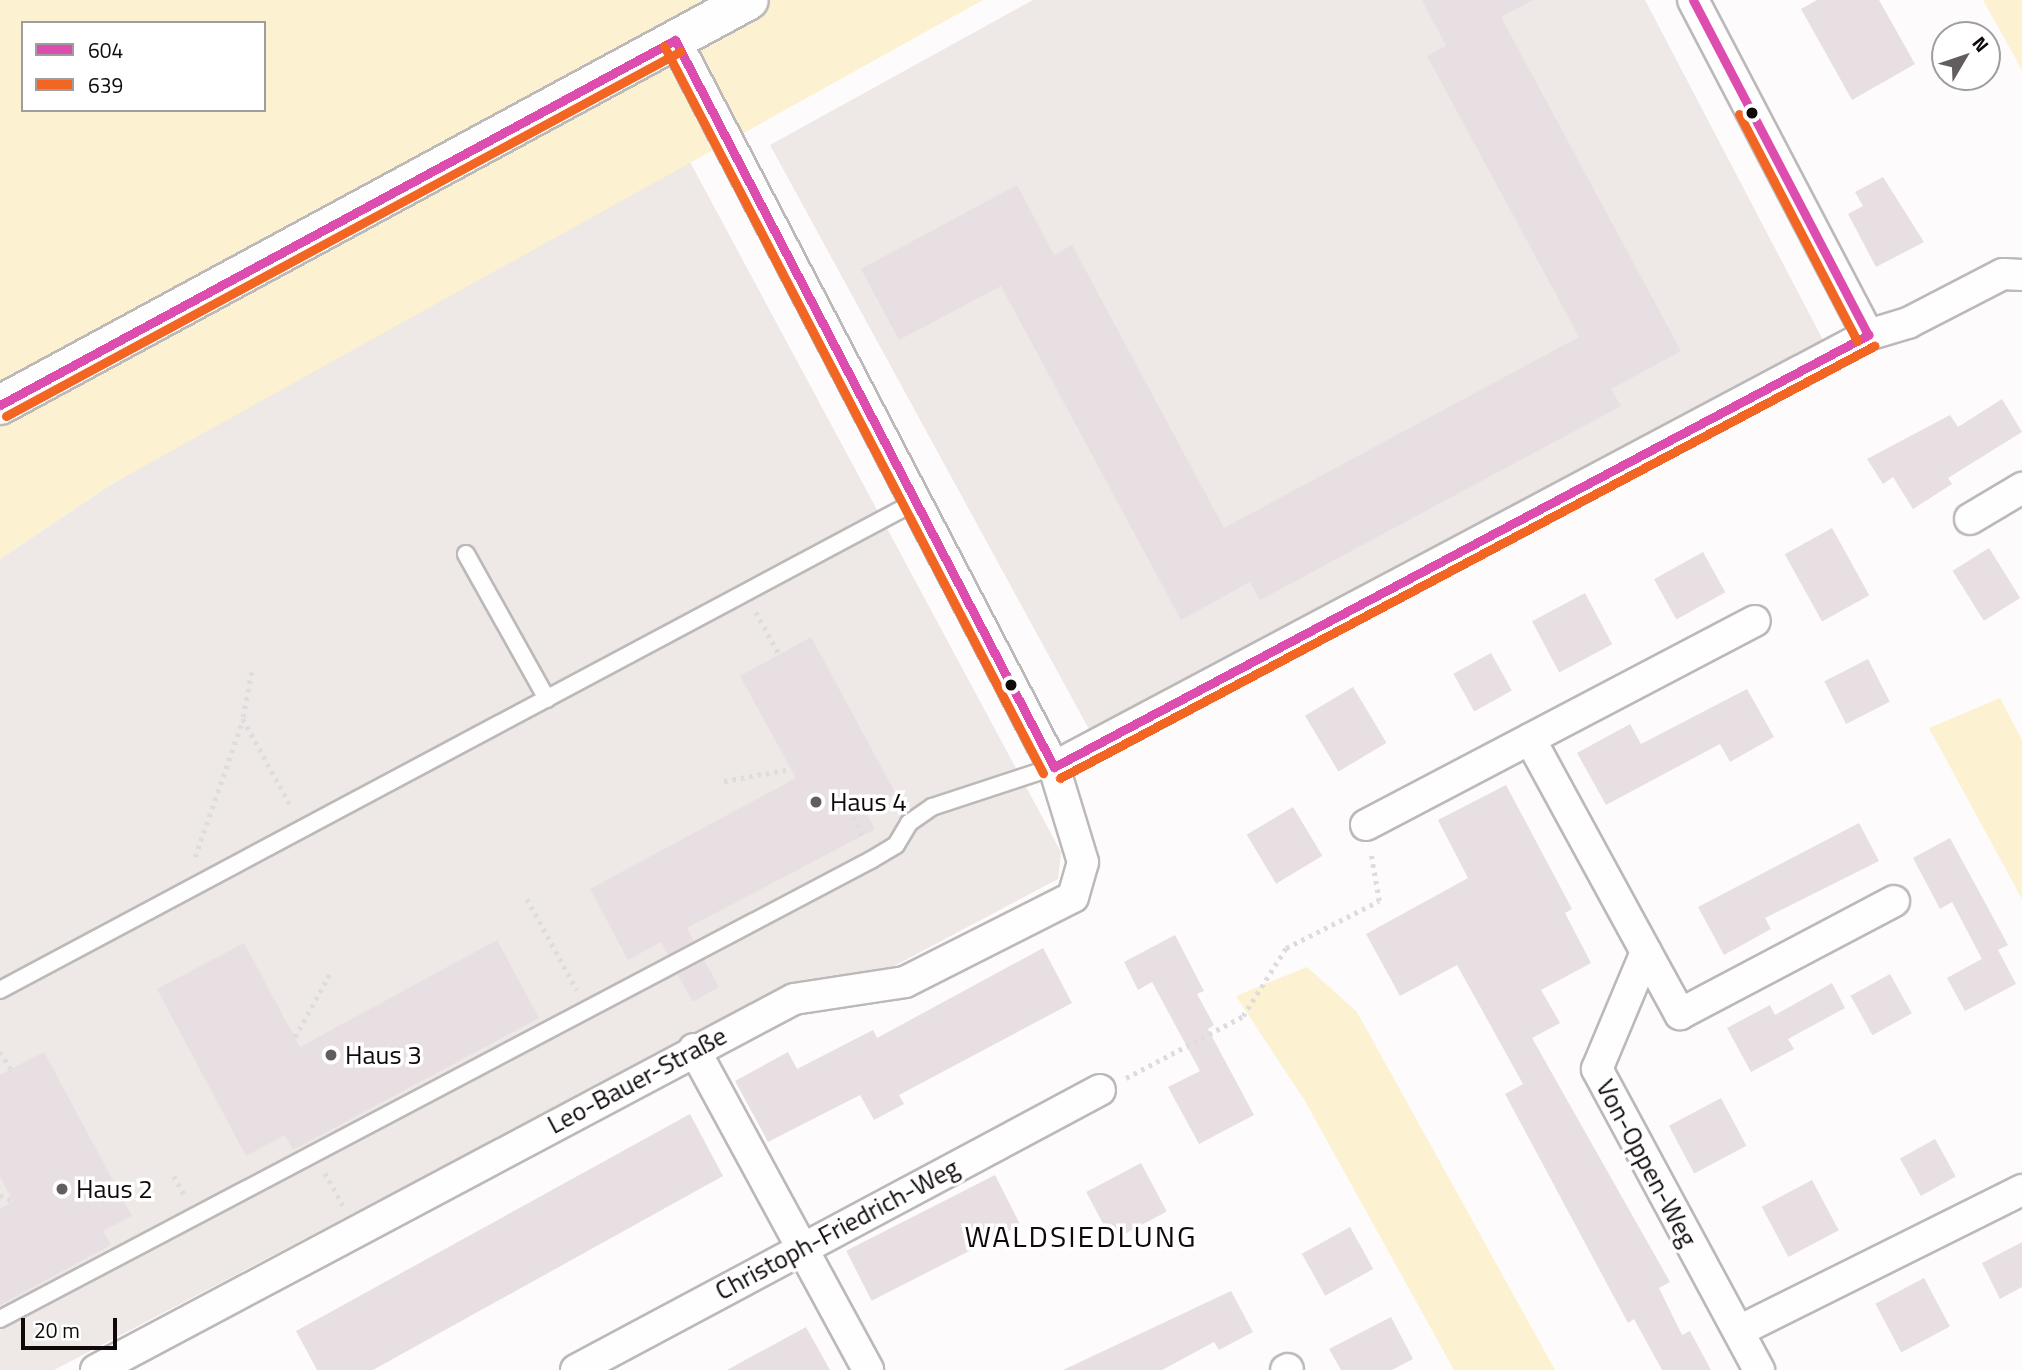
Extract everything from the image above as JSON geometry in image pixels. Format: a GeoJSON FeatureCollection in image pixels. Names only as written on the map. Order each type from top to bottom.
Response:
{"type":"FeatureCollection","features":[{"type":"Feature","properties":{"kind":"street"},"geometry":{"type":"LineString","coordinates":[[0,405],[750,0]]}},
{"type":"Feature","properties":{"kind":"street"},"geometry":{"type":"LineString","coordinates":[[1693,0],[1868,335]]}},
{"type":"Feature","properties":{"kind":"street","name":"Leo-Bauer-Straße"},"geometry":{"type":"LineString","coordinates":[[96,1370],[694,1049],[794,999],[905,982],[1073,898],[1083,862],[1054,767],[675,40]]}},
{"type":"Feature","properties":{"kind":"street"},"geometry":{"type":"LineString","coordinates":[[1054,767],[1868,335],[1908,323],[2003,274],[2022,275]]}},
{"type":"Feature","properties":{"kind":"street"},"geometry":{"type":"LineString","coordinates":[[1970,519],[2022,488]]}},
{"type":"Feature","properties":{"kind":"street"},"geometry":{"type":"LineString","coordinates":[[1366,825],[1755,621]]}},
{"type":"Feature","properties":{"kind":"street"},"geometry":{"type":"LineString","coordinates":[[1531,739],[1680,1014],[1894,901]]}},
{"type":"Feature","properties":{"kind":"street","name":"Von-Oppen-Weg"},"geometry":{"type":"LineString","coordinates":[[1646,952],[1597,1069],[1759,1370]]}},
{"type":"Feature","properties":{"kind":"street"},"geometry":{"type":"LineString","coordinates":[[694,1049],[868,1370]]}},
{"type":"Feature","properties":{"kind":"street","name":"Christoph-Friedrich-Weg"},"geometry":{"type":"LineString","coordinates":[[576,1370],[802,1246],[1100,1090]]}},
{"type":"Feature","properties":{"kind":"street"},"geometry":{"type":"LineString","coordinates":[[1739,1331],[2022,1190]]}},
{"type":"Feature","properties":{"kind":"lane"},"geometry":{"type":"LineString","coordinates":[[0,990],[915,502]]}},
{"type":"Feature","properties":{"kind":"lane"},"geometry":{"type":"LineString","coordinates":[[466,554],[547,699]]}},
{"type":"Feature","properties":{"kind":"lane"},"geometry":{"type":"LineString","coordinates":[[0,1319],[317,1157],[896,845],[909,823],[932,807],[1054,767]]}},
{"type":"Feature","properties":{"kind":"path"},"geometry":{"type":"LineString","coordinates":[[746,593],[779,654]]}},
{"type":"Feature","properties":{"kind":"path"},"geometry":{"type":"LineString","coordinates":[[183,893],[243,719],[252,672]]}},
{"type":"Feature","properties":{"kind":"path"},"geometry":{"type":"LineString","coordinates":[[243,719],[303,828]]}},
{"type":"Feature","properties":{"kind":"path"},"geometry":{"type":"LineString","coordinates":[[724,781],[791,769]]}},
{"type":"Feature","properties":{"kind":"path"},"geometry":{"type":"LineString","coordinates":[[1100,1090],[1243,1016],[1286,948],[1379,901],[1366,825]]}},
{"type":"Feature","properties":{"kind":"path"},"geometry":{"type":"LineString","coordinates":[[527,899],[589,1012]]}},
{"type":"Feature","properties":{"kind":"path"},"geometry":{"type":"LineString","coordinates":[[295,1037],[330,973]]}},
{"type":"Feature","properties":{"kind":"path"},"geometry":{"type":"LineString","coordinates":[[0,1052],[11,1069]]}},
{"type":"Feature","properties":{"kind":"path"},"geometry":{"type":"LineString","coordinates":[[317,1157],[356,1231]]}},
{"type":"Feature","properties":{"kind":"path"},"geometry":{"type":"LineString","coordinates":[[0,1195],[13,1201]]}},
{"type":"Feature","properties":{"kind":"shaded area"},"geometry":{"type":"Polygon","coordinates":[[[0,0],[983,0],[112,484],[0,559],[0,0]]]}},
{"type":"Feature","properties":{"kind":"shaded area"},"geometry":{"type":"Polygon","coordinates":[[[1033,0],[1645,0],[1823,340],[1090,731],[770,145],[1033,0]]]}},
{"type":"Feature","properties":{"kind":"shaded area"},"geometry":{"type":"Polygon","coordinates":[[[1983,0],[2022,0],[2022,71],[2001,32],[2001,21],[1995,21],[1983,0]]]}},
{"type":"Feature","properties":{"kind":"shaded area"},"geometry":{"type":"Polygon","coordinates":[[[683,149],[1061,852],[1058,879],[883,972],[770,995],[54,1370],[0,1370],[0,559],[112,484],[683,149]]]}},
{"type":"Feature","properties":{"kind":"shaded area"},"geometry":{"type":"Polygon","coordinates":[[[2000,698],[2022,740],[2022,899],[1929,728],[2000,698]]]}},
{"type":"Feature","properties":{"kind":"shaded area"},"geometry":{"type":"Polygon","coordinates":[[[1307,967],[1357,1012],[1555,1370],[1454,1370],[1305,1101],[1236,996],[1307,967]]]}},
{"type":"Feature","properties":{"kind":"building"},"geometry":{"type":"Polygon","coordinates":[[[1422,0],[1533,0],[1501,17],[1681,351],[1611,389],[1621,406],[1260,600],[1250,582],[1181,620],[1001,286],[899,340],[861,269],[1017,185],[1054,255],[1072,245],[1224,528],[1579,337],[1427,56],[1446,46],[1422,0]]]}},
{"type":"Feature","properties":{"kind":"building"},"geometry":{"type":"Polygon","coordinates":[[[1817,0],[1879,0],[1915,64],[1852,100],[1801,9],[1817,0]]]}},
{"type":"Feature","properties":{"kind":"building"},"geometry":{"type":"Polygon","coordinates":[[[1883,177],[1924,242],[1876,267],[1848,214],[1863,206],[1855,192],[1883,177]]]}},
{"type":"Feature","properties":{"kind":"building"},"geometry":{"type":"Polygon","coordinates":[[[2002,399],[2022,432],[1948,478],[1952,484],[1913,509],[1893,477],[1883,484],[1867,459],[1950,415],[1958,427],[2002,399]]]}},
{"type":"Feature","properties":{"kind":"building"},"geometry":{"type":"Polygon","coordinates":[[[1832,528],[1869,595],[1822,622],[1785,554],[1832,528]]]}},
{"type":"Feature","properties":{"kind":"building"},"geometry":{"type":"Polygon","coordinates":[[[1989,548],[2020,598],[1984,621],[1953,571],[1989,548]]]}},
{"type":"Feature","properties":{"kind":"building"},"geometry":{"type":"Polygon","coordinates":[[[1703,552],[1725,592],[1676,619],[1654,579],[1703,552]]]}},
{"type":"Feature","properties":{"kind":"building"},"geometry":{"type":"Polygon","coordinates":[[[1585,593],[1612,644],[1559,672],[1532,621],[1585,593]]]}},
{"type":"Feature","properties":{"kind":"building","name":"Haus 4"},"geometry":{"type":"Polygon","coordinates":[[[811,637],[896,794],[865,810],[875,829],[687,928],[694,941],[668,955],[661,942],[628,960],[590,889],[796,778],[740,676],[811,637]]]}},
{"type":"Feature","properties":{"kind":"building"},"geometry":{"type":"Polygon","coordinates":[[[1491,653],[1512,691],[1474,711],[1453,674],[1491,653]]]}},
{"type":"Feature","properties":{"kind":"building"},"geometry":{"type":"Polygon","coordinates":[[[1868,659],[1890,702],[1846,724],[1824,681],[1868,659]]]}},
{"type":"Feature","properties":{"kind":"building"},"geometry":{"type":"Polygon","coordinates":[[[1353,687],[1386,743],[1338,772],[1305,716],[1353,687]]]}},
{"type":"Feature","properties":{"kind":"building"},"geometry":{"type":"Polygon","coordinates":[[[1747,689],[1774,737],[1730,762],[1720,744],[1606,805],[1577,753],[1630,724],[1641,744],[1747,689]]]}},
{"type":"Feature","properties":{"kind":"building"},"geometry":{"type":"Polygon","coordinates":[[[1506,785],[1572,909],[1565,913],[1591,963],[1541,990],[1560,1023],[1532,1038],[1670,1282],[1659,1288],[1682,1335],[1690,1331],[1711,1370],[1662,1370],[1634,1319],[1628,1323],[1505,1094],[1523,1084],[1457,965],[1400,996],[1366,934],[1468,878],[1438,820],[1506,785]]]}},
{"type":"Feature","properties":{"kind":"building"},"geometry":{"type":"Polygon","coordinates":[[[1293,807],[1322,856],[1276,884],[1247,835],[1293,807]]]}},
{"type":"Feature","properties":{"kind":"building"},"geometry":{"type":"Polygon","coordinates":[[[1859,823],[1879,861],[1765,918],[1771,929],[1724,955],[1698,907],[1859,823]]]}},
{"type":"Feature","properties":{"kind":"building"},"geometry":{"type":"Polygon","coordinates":[[[1950,838],[2008,945],[1998,950],[2016,984],[1965,1011],[1947,978],[1982,959],[1952,902],[1940,909],[1913,858],[1950,838]]]}},
{"type":"Feature","properties":{"kind":"building"},"geometry":{"type":"Polygon","coordinates":[[[1175,935],[1204,991],[1197,994],[1214,1025],[1208,1029],[1254,1115],[1199,1144],[1168,1087],[1200,1071],[1152,982],[1138,990],[1124,962],[1175,935]]]}},
{"type":"Feature","properties":{"kind":"building","name":"Haus 3"},"geometry":{"type":"Polygon","coordinates":[[[497,940],[539,1018],[293,1150],[285,1135],[246,1156],[157,989],[244,943],[300,1047],[497,940]]]}},
{"type":"Feature","properties":{"kind":"building"},"geometry":{"type":"Polygon","coordinates":[[[1043,948],[1072,1003],[899,1095],[904,1104],[874,1120],[860,1095],[768,1142],[735,1081],[788,1052],[797,1069],[873,1030],[877,1038],[1043,948]]]}},
{"type":"Feature","properties":{"kind":"building"},"geometry":{"type":"Polygon","coordinates":[[[704,960],[719,987],[693,1002],[678,975],[704,960]]]}},
{"type":"Feature","properties":{"kind":"building"},"geometry":{"type":"Polygon","coordinates":[[[1890,974],[1912,1013],[1872,1035],[1851,996],[1890,974]]]}},
{"type":"Feature","properties":{"kind":"building"},"geometry":{"type":"Polygon","coordinates":[[[1832,983],[1845,1008],[1788,1039],[1794,1049],[1751,1072],[1727,1028],[1770,1005],[1775,1015],[1832,983]]]}},
{"type":"Feature","properties":{"kind":"building","name":"Haus 2"},"geometry":{"type":"Polygon","coordinates":[[[44,1052],[132,1216],[103,1231],[111,1245],[0,1305],[0,1209],[13,1201],[0,1177],[0,1075],[44,1052]]]}},
{"type":"Feature","properties":{"kind":"building"},"geometry":{"type":"Polygon","coordinates":[[[1721,1098],[1746,1146],[1694,1173],[1669,1126],[1721,1098]]]}},
{"type":"Feature","properties":{"kind":"building"},"geometry":{"type":"Polygon","coordinates":[[[690,1114],[723,1176],[373,1370],[317,1370],[296,1331],[690,1114]]]}},
{"type":"Feature","properties":{"kind":"building"},"geometry":{"type":"Polygon","coordinates":[[[1935,1139],[1956,1177],[1921,1196],[1900,1158],[1935,1139]]]}},
{"type":"Feature","properties":{"kind":"building"},"geometry":{"type":"Polygon","coordinates":[[[1141,1163],[1167,1212],[1112,1241],[1086,1192],[1141,1163]]]}},
{"type":"Feature","properties":{"kind":"building"},"geometry":{"type":"Polygon","coordinates":[[[995,1175],[1020,1225],[872,1301],[846,1251],[995,1175]]]}},
{"type":"Feature","properties":{"kind":"building"},"geometry":{"type":"Polygon","coordinates":[[[1812,1180],[1839,1230],[1788,1257],[1762,1207],[1812,1180]]]}},
{"type":"Feature","properties":{"kind":"building"},"geometry":{"type":"Polygon","coordinates":[[[1350,1227],[1373,1269],[1325,1296],[1302,1254],[1350,1227]]]}},
{"type":"Feature","properties":{"kind":"building"},"geometry":{"type":"Polygon","coordinates":[[[2022,1242],[2022,1287],[2000,1299],[1982,1263],[2022,1242]]]}},
{"type":"Feature","properties":{"kind":"building"},"geometry":{"type":"Polygon","coordinates":[[[1924,1278],[1950,1327],[1901,1352],[1875,1304],[1924,1278]]]}},
{"type":"Feature","properties":{"kind":"building"},"geometry":{"type":"Polygon","coordinates":[[[1231,1291],[1253,1332],[1219,1350],[1214,1342],[1162,1370],[1063,1370],[1231,1291]]]}},
{"type":"Feature","properties":{"kind":"building"},"geometry":{"type":"Polygon","coordinates":[[[1391,1317],[1413,1359],[1392,1370],[1341,1370],[1329,1349],[1391,1317]]]}},
{"type":"Feature","properties":{"kind":"building"},"geometry":{"type":"Polygon","coordinates":[[[806,1327],[830,1370],[727,1370],[806,1327]]]}},
{"type":"Feature","properties":{"kind":"transit line","name":"604"},"geometry":{"type":"LineString","coordinates":[[1693,0],[1868,335]]}},
{"type":"Feature","properties":{"kind":"transit line","name":"604"},"geometry":{"type":"LineString","coordinates":[[675,40],[1054,767]]}},
{"type":"Feature","properties":{"kind":"transit line","name":"604"},"geometry":{"type":"LineString","coordinates":[[0,405],[675,40]]}},
{"type":"Feature","properties":{"kind":"transit line","name":"639"},"geometry":{"type":"LineString","coordinates":[[664,46],[1043,773]]}},
{"type":"Feature","properties":{"kind":"transit line","name":"639"},"geometry":{"type":"LineString","coordinates":[[6,416],[681,51]]}},
{"type":"Feature","properties":{"kind":"transit line","name":"639"},"geometry":{"type":"LineString","coordinates":[[1739,114],[1857,341]]}},
{"type":"Feature","properties":{"kind":"transit line","name":"604"},"geometry":{"type":"LineString","coordinates":[[1054,767],[1868,335]]}},
{"type":"Feature","properties":{"kind":"transit line","name":"639"},"geometry":{"type":"LineString","coordinates":[[1060,778],[1874,346]]}},
{"type":"Feature","properties":{"kind":"place","name":"Haus 4"},"geometry":{"type":"Point","coordinates":[816,802]}},
{"type":"Feature","properties":{"kind":"place","name":"Haus 3"},"geometry":{"type":"Point","coordinates":[331,1055]}},
{"type":"Feature","properties":{"kind":"place","name":"Haus 2"},"geometry":{"type":"Point","coordinates":[62,1189]}},
{"type":"Feature","properties":{"kind":"district","name":"WALDSIEDLUNG"},"geometry":{"type":"Point","coordinates":[1081,1236]}}]}
